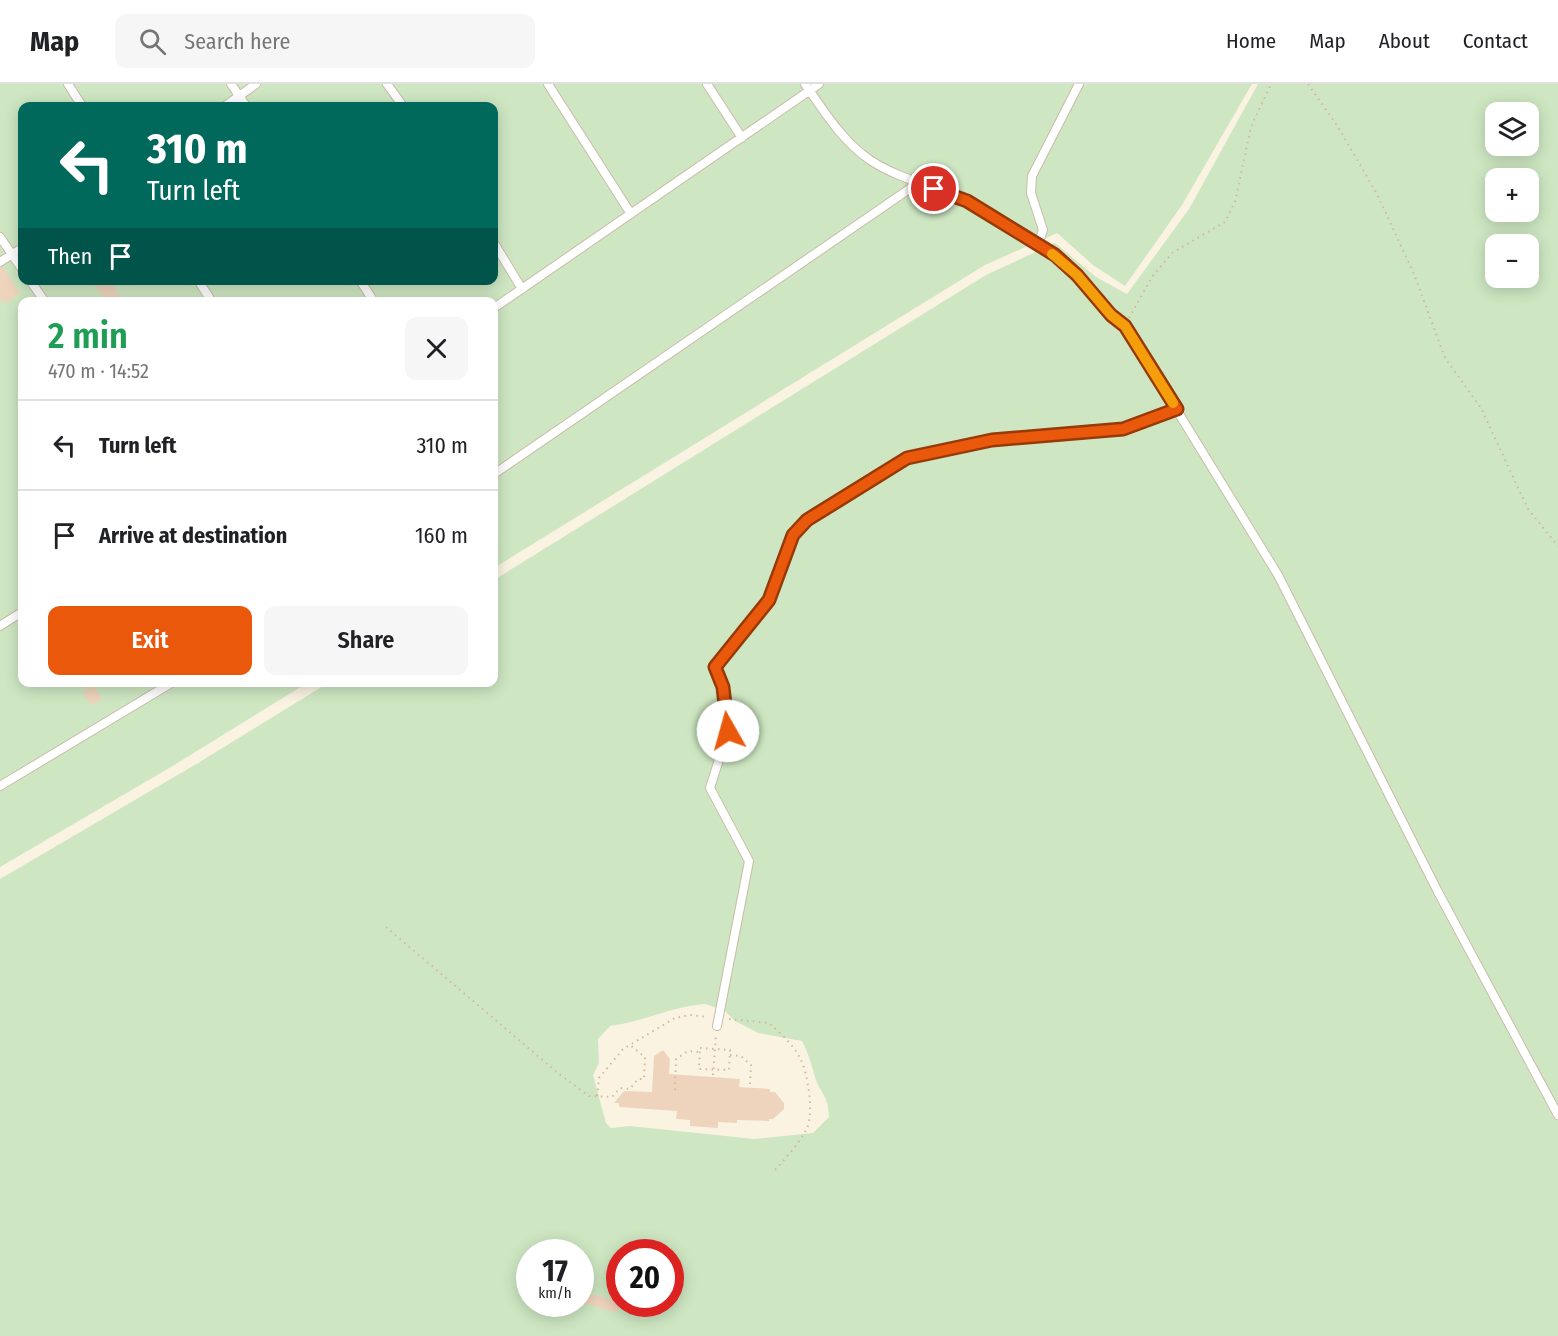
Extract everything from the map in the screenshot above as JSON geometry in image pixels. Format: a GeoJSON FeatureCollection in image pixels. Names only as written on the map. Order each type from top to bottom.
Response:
{"type":"FeatureCollection","features":[{"type":"Feature","properties":{"kind":"lane"},"geometry":{"type":"LineString","coordinates":[[68,84],[79,102]]}},
{"type":"Feature","properties":{"kind":"lane"},"geometry":{"type":"LineString","coordinates":[[231,84],[243,102]]}},
{"type":"Feature","properties":{"kind":"lane"},"geometry":{"type":"LineString","coordinates":[[231,102],[256,84]]}},
{"type":"Feature","properties":{"kind":"lane"},"geometry":{"type":"LineString","coordinates":[[387,84],[400,102]]}},
{"type":"Feature","properties":{"kind":"lane"},"geometry":{"type":"LineString","coordinates":[[548,84],[631,214]]}},
{"type":"Feature","properties":{"kind":"lane"},"geometry":{"type":"LineString","coordinates":[[707,84],[742,138]]}},
{"type":"Feature","properties":{"kind":"lane"},"geometry":{"type":"LineString","coordinates":[[498,305],[742,138],[807,87],[819,84]]}},
{"type":"Feature","properties":{"kind":"lane"},"geometry":{"type":"LineString","coordinates":[[1038,245],[1043,230],[1031,193],[1032,176],[1079,84]]}},
{"type":"Feature","properties":{"kind":"lane"},"geometry":{"type":"LineString","coordinates":[[807,87],[827,117],[852,146],[872,161],[918,183],[967,201],[1055,255],[1077,275],[1111,315],[1125,326],[1278,576],[1438,892],[1558,1115]]}},
{"type":"Feature","properties":{"kind":"lane"},"geometry":{"type":"LineString","coordinates":[[498,471],[918,183]]}},
{"type":"Feature","properties":{"kind":"lane"},"geometry":{"type":"LineString","coordinates":[[0,237],[18,263]]}},
{"type":"Feature","properties":{"kind":"lane"},"geometry":{"type":"LineString","coordinates":[[498,250],[522,289]]}},
{"type":"Feature","properties":{"kind":"lane"},"geometry":{"type":"LineString","coordinates":[[0,262],[18,251]]}},
{"type":"Feature","properties":{"kind":"lane"},"geometry":{"type":"LineString","coordinates":[[717,1022],[749,861],[710,788],[728,731],[723,687],[715,667],[769,600],[793,535],[807,520],[907,458],[992,440],[1123,429],[1177,409]]}},
{"type":"Feature","properties":{"kind":"lane"},"geometry":{"type":"LineString","coordinates":[[0,626],[18,615]]}},
{"type":"Feature","properties":{"kind":"lane"},"geometry":{"type":"LineString","coordinates":[[0,786],[165,687]]}},
{"type":"Feature","properties":{"kind":"path"},"geometry":{"type":"LineString","coordinates":[[1125,326],[1152,276],[1172,253],[1226,222],[1235,202],[1251,127],[1271,84]]}},
{"type":"Feature","properties":{"kind":"path"},"geometry":{"type":"LineString","coordinates":[[1308,84],[1338,127],[1377,194],[1414,274],[1445,358],[1481,408],[1527,509],[1558,546]]}},
{"type":"Feature","properties":{"kind":"path"},"geometry":{"type":"LineString","coordinates":[[386,927],[559,1074],[589,1096],[612,1097],[620,1088],[630,1089],[638,1079],[644,1079],[645,1058],[630,1044]]}},
{"type":"Feature","properties":{"kind":"path"},"geometry":{"type":"LineString","coordinates":[[597,1096],[599,1078],[623,1049],[675,1018],[690,1015],[717,1022],[769,1023],[787,1040],[801,1059],[810,1093],[808,1126],[787,1158],[773,1172]]}},
{"type":"Feature","properties":{"kind":"path"},"geometry":{"type":"LineString","coordinates":[[713,1075],[717,1022]]}},
{"type":"Feature","properties":{"kind":"path"},"geometry":{"type":"LineString","coordinates":[[700,1048],[715,1049],[730,1050],[729,1070],[699,1069],[700,1048]]}},
{"type":"Feature","properties":{"kind":"path"},"geometry":{"type":"LineString","coordinates":[[675,1090],[676,1059],[688,1051],[700,1052]]}},
{"type":"Feature","properties":{"kind":"path"},"geometry":{"type":"LineString","coordinates":[[730,1055],[741,1056],[751,1065],[750,1085]]}},
{"type":"Feature","properties":{"kind":"green space"},"geometry":{"type":"Polygon","coordinates":[[[0,84],[1252,84],[1182,205],[1125,286],[1093,265],[1057,233],[985,265],[498,566],[498,297],[18,297],[18,687],[301,687],[171,767],[0,867],[0,84]]]}},
{"type":"Feature","properties":{"kind":"green space"},"geometry":{"type":"Polygon","coordinates":[[[1258,84],[1558,84],[1558,1336],[0,1336],[0,879],[198,763],[322,687],[498,687],[498,578],[986,275],[1055,243],[1096,277],[1127,294],[1189,209],[1258,84]],[[705,1004],[693,1005],[610,1026],[598,1039],[599,1063],[593,1075],[606,1123],[611,1128],[630,1126],[754,1139],[813,1133],[829,1117],[826,1099],[817,1083],[802,1041],[758,1033],[735,1021],[724,1010],[705,1004]]]}},
{"type":"Feature","properties":{"kind":"building"},"geometry":{"type":"Polygon","coordinates":[[[3,267],[20,293],[4,304],[0,298],[0,268],[3,267]]]}},
{"type":"Feature","properties":{"kind":"building"},"geometry":{"type":"Polygon","coordinates":[[[95,285],[113,285],[121,297],[103,297],[95,285]]]}},
{"type":"Feature","properties":{"kind":"building"},"geometry":{"type":"Polygon","coordinates":[[[94,687],[102,699],[91,705],[82,692],[94,687]]]}},
{"type":"Feature","properties":{"kind":"building"},"geometry":{"type":"Polygon","coordinates":[[[663,1050],[670,1059],[669,1074],[740,1079],[739,1087],[770,1089],[770,1092],[775,1092],[784,1103],[784,1109],[769,1121],[718,1122],[718,1128],[690,1126],[690,1120],[676,1119],[677,1111],[619,1107],[619,1103],[614,1103],[624,1091],[652,1092],[654,1056],[663,1050]]]}},
{"type":"Feature","properties":{"kind":"building"},"geometry":{"type":"Polygon","coordinates":[[[594,1295],[606,1298],[606,1310],[594,1306],[594,1295]]]}},
{"type":"Feature","properties":{"kind":"slow traffic"},"geometry":{"type":"LineString","coordinates":[[1052,254],[1077,275],[1111,315],[1125,326],[1173,403]]}},
{"type":"Feature","properties":{"kind":"route"},"geometry":{"type":"LineString","coordinates":[[728,731],[723,687],[715,667],[769,600],[793,535],[807,520],[907,458],[992,440],[1123,429],[1177,409],[1125,326],[1111,315],[1077,275],[1055,255],[967,201],[934,189]]}}]}
